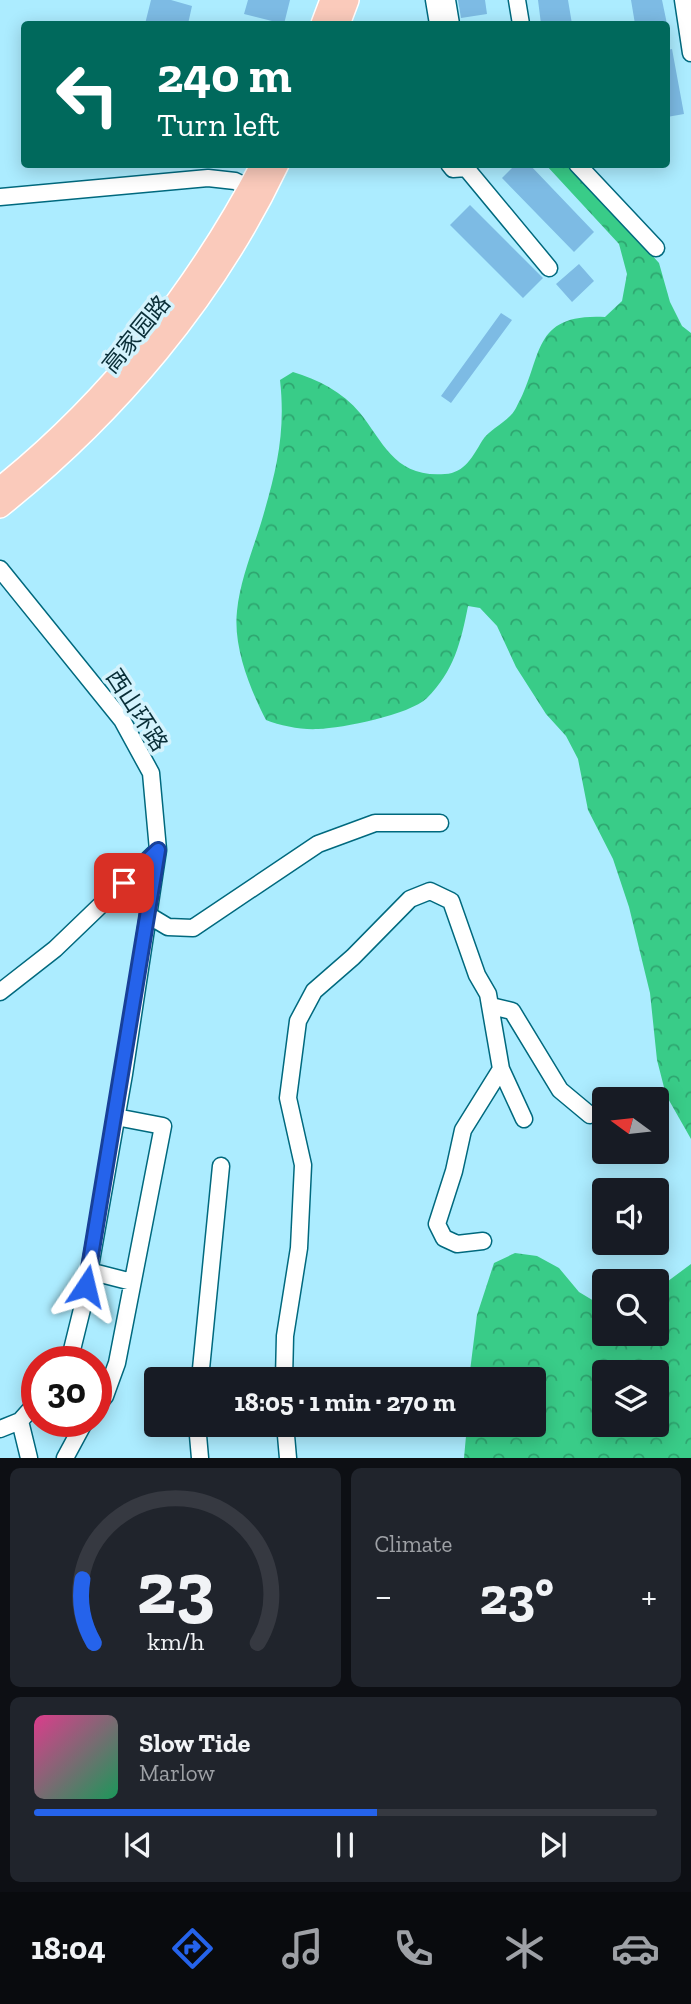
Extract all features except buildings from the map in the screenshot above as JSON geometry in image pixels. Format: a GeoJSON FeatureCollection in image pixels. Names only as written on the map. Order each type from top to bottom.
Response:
{"type":"FeatureCollection","features":[{"type":"Feature","properties":{"kind":"main road"},"geometry":{"type":"LineString","coordinates":[[323,21],[331,0]]}},
{"type":"Feature","properties":{"kind":"main road"},"geometry":{"type":"LineString","coordinates":[[339,21],[348,0]]}},
{"type":"Feature","properties":{"kind":"main road","name":"高家园路"},"geometry":{"type":"LineString","coordinates":[[0,507],[60,458],[108,410],[162,348],[213,280],[256,192],[261,168]]}},
{"type":"Feature","properties":{"kind":"main road","name":"高家园路"},"geometry":{"type":"LineString","coordinates":[[0,488],[85,414],[154,333],[275,168]]}},
{"type":"Feature","properties":{"kind":"street"},"geometry":{"type":"LineString","coordinates":[[434,0],[438,21]]}},
{"type":"Feature","properties":{"kind":"street"},"geometry":{"type":"LineString","coordinates":[[447,0],[450,21]]}},
{"type":"Feature","properties":{"kind":"street"},"geometry":{"type":"LineString","coordinates":[[517,0],[520,21]]}},
{"type":"Feature","properties":{"kind":"street"},"geometry":{"type":"LineString","coordinates":[[683,0],[691,53]]}},
{"type":"Feature","properties":{"kind":"street"},"geometry":{"type":"LineString","coordinates":[[470,168],[549,268]]}},
{"type":"Feature","properties":{"kind":"street"},"geometry":{"type":"LineString","coordinates":[[582,168],[656,248]]}},
{"type":"Feature","properties":{"kind":"street"},"geometry":{"type":"LineString","coordinates":[[0,197],[208,178],[235,181],[256,192]]}},
{"type":"Feature","properties":{"kind":"street","name":"西山环路"},"geometry":{"type":"LineString","coordinates":[[0,569],[122,720],[151,773],[158,850],[116,1117],[89,1271],[73,1346]]}},
{"type":"Feature","properties":{"kind":"street"},"geometry":{"type":"LineString","coordinates":[[148,915],[168,927],[192,928],[318,844],[375,823],[440,823]]}},
{"type":"Feature","properties":{"kind":"street"},"geometry":{"type":"LineString","coordinates":[[0,992],[55,949],[158,850]]}},
{"type":"Feature","properties":{"kind":"street"},"geometry":{"type":"LineString","coordinates":[[284,1367],[285,1336],[299,1248],[303,1165],[288,1098],[298,1021],[314,991],[353,957],[410,899],[430,891],[451,901],[491,1006],[501,1069],[524,1119]]}},
{"type":"Feature","properties":{"kind":"street"},"geometry":{"type":"LineString","coordinates":[[491,1006],[512,1012],[560,1090],[590,1115]]}},
{"type":"Feature","properties":{"kind":"street"},"geometry":{"type":"LineString","coordinates":[[483,1241],[457,1244],[444,1238],[437,1224],[454,1171],[463,1130],[501,1069]]}},
{"type":"Feature","properties":{"kind":"street"},"geometry":{"type":"LineString","coordinates":[[112,1377],[117,1363],[163,1126],[116,1117]]}},
{"type":"Feature","properties":{"kind":"street"},"geometry":{"type":"LineString","coordinates":[[201,1367],[221,1166]]}},
{"type":"Feature","properties":{"kind":"street"},"geometry":{"type":"LineString","coordinates":[[89,1271],[132,1282]]}},
{"type":"Feature","properties":{"kind":"street"},"geometry":{"type":"LineString","coordinates":[[0,1429],[20,1420],[29,1458]]}},
{"type":"Feature","properties":{"kind":"street"},"geometry":{"type":"LineString","coordinates":[[65,1458],[76,1437]]}},
{"type":"Feature","properties":{"kind":"street"},"geometry":{"type":"LineString","coordinates":[[198,1437],[200,1458]]}},
{"type":"Feature","properties":{"kind":"street"},"geometry":{"type":"LineString","coordinates":[[286,1437],[288,1458]]}},
{"type":"Feature","properties":{"kind":"green space"},"geometry":{"type":"Polygon","coordinates":[[[549,168],[574,168],[659,263],[670,302],[682,326],[691,333],[691,1139],[669,1100],[669,1087],[664,1087],[657,1060],[650,993],[629,907],[613,859],[588,810],[578,759],[566,736],[546,714],[516,667],[497,626],[480,608],[468,606],[450,667],[436,688],[418,704],[391,715],[359,723],[305,729],[266,720],[254,695],[240,653],[236,625],[241,589],[275,470],[282,418],[280,380],[293,372],[329,387],[353,405],[384,447],[402,464],[428,474],[452,473],[468,463],[485,436],[513,413],[525,390],[542,343],[551,331],[563,323],[581,318],[605,317],[622,301],[627,274],[619,244],[549,168]]]}},
{"type":"Feature","properties":{"kind":"green space"},"geometry":{"type":"Polygon","coordinates":[[[515,1253],[537,1256],[559,1268],[579,1292],[592,1300],[592,1346],[669,1346],[669,1280],[691,1264],[691,1458],[464,1458],[466,1437],[546,1437],[546,1367],[470,1367],[477,1315],[494,1263],[515,1253]]]}},
{"type":"Feature","properties":{"kind":"route"},"geometry":{"type":"LineString","coordinates":[[86,1286],[124,1074],[158,850],[124,883]]}}]}
